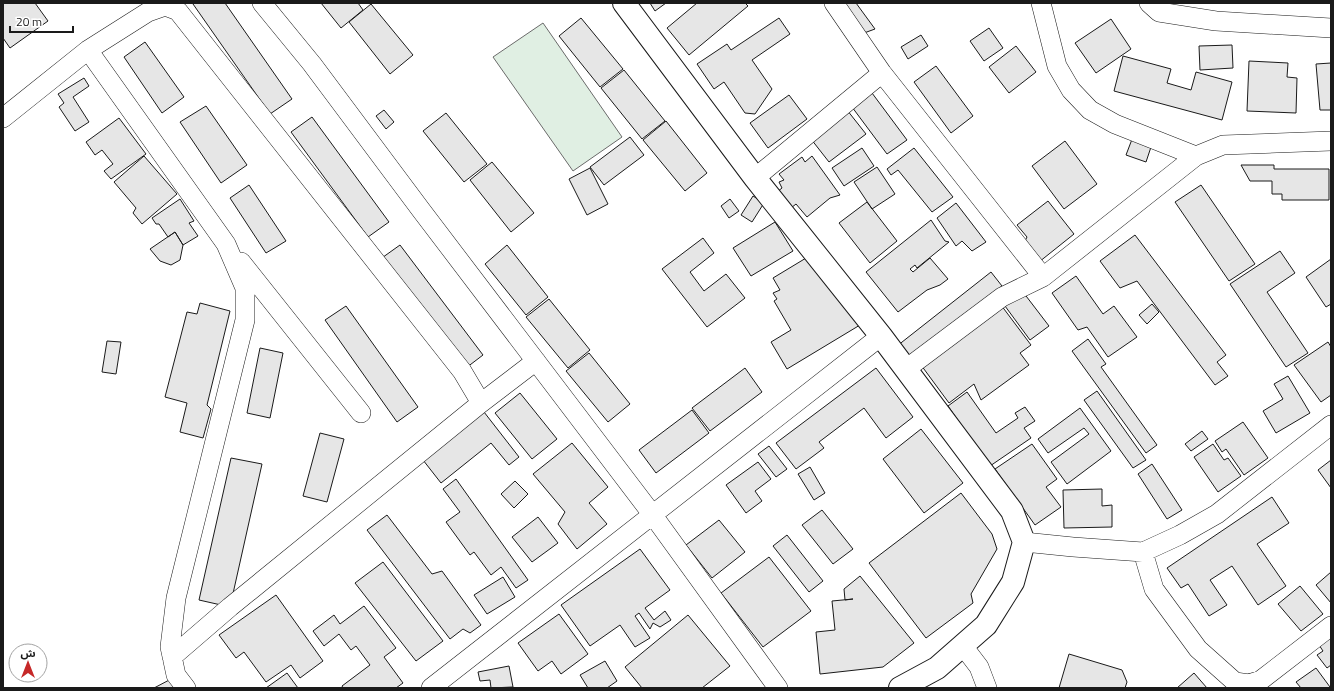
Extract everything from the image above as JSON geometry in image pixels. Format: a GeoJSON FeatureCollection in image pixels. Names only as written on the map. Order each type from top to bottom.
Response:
{"type":"FeatureCollection","features":[{"type":"Feature","properties":{"kind":"main road"},"geometry":{"type":"LineString","coordinates":[[624,3],[755,178],[881,336],[1012,511],[1024,542],[1013,582],[986,625],[937,668],[909,686]]}},
{"type":"Feature","properties":{"kind":"street"},"geometry":{"type":"LineString","coordinates":[[262,3],[312,64],[652,514],[778,688]]}},
{"type":"Feature","properties":{"kind":"street"},"geometry":{"type":"LineString","coordinates":[[834,3],[882,73],[1043,277]]}},
{"type":"Feature","properties":{"kind":"street"},"geometry":{"type":"LineString","coordinates":[[1041,3],[1057,66],[1071,90],[1090,110],[1115,124],[1196,156]]}},
{"type":"Feature","properties":{"kind":"street"},"geometry":{"type":"LineString","coordinates":[[1149,3],[1159,12],[1216,21],[1331,28]]}},
{"type":"Feature","properties":{"kind":"street"},"geometry":{"type":"LineString","coordinates":[[3,118],[88,50],[148,12],[165,6],[178,11],[462,371],[481,403]]}},
{"type":"Feature","properties":{"kind":"street"},"geometry":{"type":"LineString","coordinates":[[88,50],[226,244],[360,413]]}},
{"type":"Feature","properties":{"kind":"street"},"geometry":{"type":"LineString","coordinates":[[755,178],[882,73]]}},
{"type":"Feature","properties":{"kind":"street"},"geometry":{"type":"LineString","coordinates":[[906,369],[1002,297],[1043,277],[1196,156],[1223,145],[1331,141]]}},
{"type":"Feature","properties":{"kind":"street"},"geometry":{"type":"LineString","coordinates":[[186,688],[176,675],[170,647],[176,598],[245,320],[245,288],[226,244]]}},
{"type":"Feature","properties":{"kind":"street"},"geometry":{"type":"LineString","coordinates":[[431,688],[881,336]]}},
{"type":"Feature","properties":{"kind":"street"},"geometry":{"type":"LineString","coordinates":[[172,657],[230,607],[481,403],[536,361]]}},
{"type":"Feature","properties":{"kind":"street"},"geometry":{"type":"LineString","coordinates":[[1024,542],[1073,548],[1143,552],[1180,535],[1216,514],[1331,425]]}},
{"type":"Feature","properties":{"kind":"street"},"geometry":{"type":"LineString","coordinates":[[1143,552],[1154,589],[1198,649],[1235,682],[1249,684],[1261,680],[1331,626]]}},
{"type":"Feature","properties":{"kind":"street"},"geometry":{"type":"LineString","coordinates":[[963,646],[979,667],[987,688]]}},
{"type":"Feature","properties":{"kind":"green space"},"geometry":{"type":"Polygon","coordinates":[[[543,23],[622,137],[573,171],[493,57],[543,23]]]}},
{"type":"Feature","properties":{"kind":"building"},"geometry":{"type":"Polygon","coordinates":[[[3,3],[35,3],[48,21],[10,48],[3,38],[3,3]]]}},
{"type":"Feature","properties":{"kind":"building"},"geometry":{"type":"Polygon","coordinates":[[[225,3],[292,99],[270,114],[193,4],[225,3]]]}},
{"type":"Feature","properties":{"kind":"building"},"geometry":{"type":"Polygon","coordinates":[[[321,3],[358,3],[363,10],[341,28],[321,3]]]}},
{"type":"Feature","properties":{"kind":"building"},"geometry":{"type":"Polygon","coordinates":[[[650,3],[666,3],[655,11],[650,3]]]}},
{"type":"Feature","properties":{"kind":"building"},"geometry":{"type":"Polygon","coordinates":[[[697,3],[745,3],[748,6],[689,55],[667,28],[697,3]]]}},
{"type":"Feature","properties":{"kind":"building"},"geometry":{"type":"Polygon","coordinates":[[[842,3],[856,3],[875,29],[864,33],[842,3]]]}},
{"type":"Feature","properties":{"kind":"building"},"geometry":{"type":"Polygon","coordinates":[[[371,4],[413,55],[390,74],[349,22],[371,4]]]}},
{"type":"Feature","properties":{"kind":"building"},"geometry":{"type":"Polygon","coordinates":[[[581,18],[623,69],[600,87],[559,36],[581,18]]]}},
{"type":"Feature","properties":{"kind":"building"},"geometry":{"type":"Polygon","coordinates":[[[779,18],[790,34],[752,60],[772,89],[755,114],[745,113],[724,82],[714,89],[697,64],[727,44],[731,50],[779,18]]]}},
{"type":"Feature","properties":{"kind":"building"},"geometry":{"type":"Polygon","coordinates":[[[1111,19],[1131,49],[1096,73],[1075,43],[1111,19]]]}},
{"type":"Feature","properties":{"kind":"building"},"geometry":{"type":"Polygon","coordinates":[[[989,28],[1003,48],[984,61],[970,41],[989,28]]]}},
{"type":"Feature","properties":{"kind":"building"},"geometry":{"type":"Polygon","coordinates":[[[921,35],[928,46],[908,59],[901,47],[921,35]]]}},
{"type":"Feature","properties":{"kind":"building"},"geometry":{"type":"Polygon","coordinates":[[[145,42],[184,97],[162,113],[124,57],[145,42]]]}},
{"type":"Feature","properties":{"kind":"building"},"geometry":{"type":"Polygon","coordinates":[[[1232,45],[1233,68],[1200,70],[1199,46],[1232,45]]]}},
{"type":"Feature","properties":{"kind":"building"},"geometry":{"type":"Polygon","coordinates":[[[1016,46],[1036,72],[1009,93],[989,67],[1016,46]]]}},
{"type":"Feature","properties":{"kind":"building"},"geometry":{"type":"Polygon","coordinates":[[[1123,56],[1171,69],[1167,83],[1191,90],[1196,72],[1232,82],[1222,120],[1114,91],[1123,56]]]}},
{"type":"Feature","properties":{"kind":"building"},"geometry":{"type":"Polygon","coordinates":[[[1249,61],[1288,63],[1287,77],[1297,78],[1296,113],[1247,111],[1249,61]]]}},
{"type":"Feature","properties":{"kind":"building"},"geometry":{"type":"Polygon","coordinates":[[[1331,63],[1331,110],[1320,110],[1316,64],[1331,63]]]}},
{"type":"Feature","properties":{"kind":"building"},"geometry":{"type":"Polygon","coordinates":[[[936,66],[973,116],[951,133],[914,82],[936,66]]]}},
{"type":"Feature","properties":{"kind":"building"},"geometry":{"type":"Polygon","coordinates":[[[624,70],[665,121],[642,139],[601,88],[624,70]]]}},
{"type":"Feature","properties":{"kind":"building"},"geometry":{"type":"Polygon","coordinates":[[[84,78],[89,86],[73,97],[89,122],[75,131],[59,107],[64,103],[58,94],[84,78]]]}},
{"type":"Feature","properties":{"kind":"building"},"geometry":{"type":"Polygon","coordinates":[[[872,93],[907,140],[887,154],[852,107],[872,93]]]}},
{"type":"Feature","properties":{"kind":"building"},"geometry":{"type":"Polygon","coordinates":[[[789,95],[807,119],[768,148],[750,123],[789,95]]]}},
{"type":"Feature","properties":{"kind":"building"},"geometry":{"type":"Polygon","coordinates":[[[206,106],[247,165],[221,183],[180,122],[206,106]]]}},
{"type":"Feature","properties":{"kind":"building"},"geometry":{"type":"Polygon","coordinates":[[[384,110],[394,122],[386,129],[376,116],[384,110]]]}},
{"type":"Feature","properties":{"kind":"building"},"geometry":{"type":"Polygon","coordinates":[[[847,110],[866,134],[829,162],[811,139],[847,110]]]}},
{"type":"Feature","properties":{"kind":"building"},"geometry":{"type":"Polygon","coordinates":[[[446,113],[487,164],[464,182],[423,131],[446,113]]]}},
{"type":"Feature","properties":{"kind":"building"},"geometry":{"type":"Polygon","coordinates":[[[312,117],[389,222],[368,237],[291,132],[312,117]]]}},
{"type":"Feature","properties":{"kind":"building"},"geometry":{"type":"Polygon","coordinates":[[[119,118],[146,154],[111,179],[104,171],[113,164],[102,150],[95,155],[86,142],[119,118]]]}},
{"type":"Feature","properties":{"kind":"building"},"geometry":{"type":"Polygon","coordinates":[[[666,121],[707,173],[685,191],[643,140],[666,121]]]}},
{"type":"Feature","properties":{"kind":"building"},"geometry":{"type":"Polygon","coordinates":[[[1134,134],[1153,141],[1146,162],[1126,155],[1134,134]]]}},
{"type":"Feature","properties":{"kind":"building"},"geometry":{"type":"Polygon","coordinates":[[[630,137],[644,155],[604,185],[590,167],[630,137]]]}},
{"type":"Feature","properties":{"kind":"building"},"geometry":{"type":"Polygon","coordinates":[[[1065,141],[1097,184],[1064,209],[1032,166],[1065,141]]]}},
{"type":"Feature","properties":{"kind":"building"},"geometry":{"type":"Polygon","coordinates":[[[862,148],[874,166],[844,186],[832,168],[862,148]]]}},
{"type":"Feature","properties":{"kind":"building"},"geometry":{"type":"Polygon","coordinates":[[[914,148],[953,197],[932,212],[898,170],[891,175],[887,169],[914,148]]]}},
{"type":"Feature","properties":{"kind":"building"},"geometry":{"type":"Polygon","coordinates":[[[144,156],[177,194],[142,224],[133,213],[136,208],[114,182],[144,156]]]}},
{"type":"Feature","properties":{"kind":"building"},"geometry":{"type":"Polygon","coordinates":[[[812,156],[840,195],[830,198],[807,217],[796,204],[791,208],[777,192],[782,188],[779,182],[784,180],[779,174],[802,157],[805,162],[812,156]]]}},
{"type":"Feature","properties":{"kind":"building"},"geometry":{"type":"Polygon","coordinates":[[[492,162],[534,213],[511,232],[470,180],[492,162]]]}},
{"type":"Feature","properties":{"kind":"building"},"geometry":{"type":"Polygon","coordinates":[[[1241,165],[1274,165],[1274,169],[1329,169],[1329,200],[1282,200],[1282,194],[1272,194],[1272,181],[1250,181],[1241,165]]]}},
{"type":"Feature","properties":{"kind":"building"},"geometry":{"type":"Polygon","coordinates":[[[877,167],[895,194],[872,209],[854,182],[877,167]]]}},
{"type":"Feature","properties":{"kind":"building"},"geometry":{"type":"Polygon","coordinates":[[[590,168],[608,204],[587,215],[569,179],[590,168]]]}},
{"type":"Feature","properties":{"kind":"building"},"geometry":{"type":"Polygon","coordinates":[[[249,185],[286,241],[266,253],[230,198],[249,185]]]}},
{"type":"Feature","properties":{"kind":"building"},"geometry":{"type":"Polygon","coordinates":[[[1201,185],[1255,264],[1229,281],[1175,202],[1201,185]]]}},
{"type":"Feature","properties":{"kind":"building"},"geometry":{"type":"Polygon","coordinates":[[[753,196],[764,203],[752,222],[741,215],[753,196]]]}},
{"type":"Feature","properties":{"kind":"building"},"geometry":{"type":"Polygon","coordinates":[[[180,199],[194,221],[189,223],[198,236],[183,245],[175,232],[168,237],[159,224],[156,224],[152,218],[180,199]]]}},
{"type":"Feature","properties":{"kind":"building"},"geometry":{"type":"Polygon","coordinates":[[[730,199],[739,211],[729,218],[721,206],[730,199]]]}},
{"type":"Feature","properties":{"kind":"building"},"geometry":{"type":"Polygon","coordinates":[[[1048,201],[1074,234],[1039,262],[1024,243],[1027,237],[1017,225],[1048,201]]]}},
{"type":"Feature","properties":{"kind":"building"},"geometry":{"type":"Polygon","coordinates":[[[867,202],[897,241],[870,263],[839,223],[867,202]]]}},
{"type":"Feature","properties":{"kind":"building"},"geometry":{"type":"Polygon","coordinates":[[[956,203],[986,242],[972,251],[962,241],[956,246],[937,218],[956,203]]]}},
{"type":"Feature","properties":{"kind":"building"},"geometry":{"type":"Polygon","coordinates":[[[931,220],[945,241],[949,242],[917,268],[915,265],[910,269],[913,272],[930,258],[948,279],[940,285],[927,290],[898,312],[866,272],[931,220]]]}},
{"type":"Feature","properties":{"kind":"building"},"geometry":{"type":"Polygon","coordinates":[[[775,222],[793,251],[751,276],[733,248],[775,222]]]}},
{"type":"Feature","properties":{"kind":"building"},"geometry":{"type":"Polygon","coordinates":[[[175,232],[183,245],[180,260],[171,265],[160,261],[150,249],[175,232]]]}},
{"type":"Feature","properties":{"kind":"building"},"geometry":{"type":"Polygon","coordinates":[[[1135,235],[1226,355],[1217,362],[1228,376],[1215,385],[1137,281],[1120,288],[1100,261],[1135,235]]]}},
{"type":"Feature","properties":{"kind":"building"},"geometry":{"type":"Polygon","coordinates":[[[703,238],[714,253],[690,272],[704,291],[726,274],[745,298],[707,327],[662,269],[703,238]]]}},
{"type":"Feature","properties":{"kind":"building"},"geometry":{"type":"Polygon","coordinates":[[[400,245],[483,355],[462,371],[379,260],[400,245]]]}},
{"type":"Feature","properties":{"kind":"building"},"geometry":{"type":"Polygon","coordinates":[[[507,245],[548,297],[526,315],[485,264],[507,245]]]}},
{"type":"Feature","properties":{"kind":"building"},"geometry":{"type":"Polygon","coordinates":[[[1280,251],[1295,273],[1267,292],[1308,353],[1286,367],[1230,284],[1280,251]]]}},
{"type":"Feature","properties":{"kind":"building"},"geometry":{"type":"Polygon","coordinates":[[[816,252],[860,325],[787,369],[771,342],[791,330],[774,301],[777,299],[773,293],[780,290],[773,278],[816,252]]]}},
{"type":"Feature","properties":{"kind":"building"},"geometry":{"type":"Polygon","coordinates":[[[1331,259],[1331,304],[1326,307],[1306,277],[1331,259]]]}},
{"type":"Feature","properties":{"kind":"building"},"geometry":{"type":"Polygon","coordinates":[[[991,272],[1002,286],[907,360],[897,346],[991,272]]]}},
{"type":"Feature","properties":{"kind":"building"},"geometry":{"type":"Polygon","coordinates":[[[1076,276],[1103,314],[1114,306],[1137,337],[1108,357],[1087,327],[1078,330],[1052,293],[1076,276]]]}},
{"type":"Feature","properties":{"kind":"building"},"geometry":{"type":"Polygon","coordinates":[[[1023,292],[1049,326],[1030,340],[1005,306],[1023,292]]]}},
{"type":"Feature","properties":{"kind":"building"},"geometry":{"type":"Polygon","coordinates":[[[549,299],[590,350],[568,368],[526,317],[549,299]]]}},
{"type":"Feature","properties":{"kind":"building"},"geometry":{"type":"Polygon","coordinates":[[[200,303],[230,311],[207,405],[211,409],[203,438],[180,432],[187,403],[165,397],[187,312],[197,314],[200,303]]]}},
{"type":"Feature","properties":{"kind":"building"},"geometry":{"type":"Polygon","coordinates":[[[1152,304],[1159,312],[1147,324],[1139,315],[1152,304]]]}},
{"type":"Feature","properties":{"kind":"building"},"geometry":{"type":"Polygon","coordinates":[[[1001,305],[1031,345],[1020,353],[1029,365],[981,400],[974,384],[949,403],[921,365],[1001,305]]]}},
{"type":"Feature","properties":{"kind":"building"},"geometry":{"type":"Polygon","coordinates":[[[346,306],[418,407],[397,422],[325,320],[346,306]]]}},
{"type":"Feature","properties":{"kind":"building"},"geometry":{"type":"Polygon","coordinates":[[[1088,339],[1106,364],[1101,367],[1157,445],[1146,453],[1072,351],[1088,339]]]}},
{"type":"Feature","properties":{"kind":"building"},"geometry":{"type":"Polygon","coordinates":[[[107,341],[121,342],[116,374],[102,372],[107,341]]]}},
{"type":"Feature","properties":{"kind":"building"},"geometry":{"type":"Polygon","coordinates":[[[1328,342],[1331,347],[1331,395],[1321,402],[1294,365],[1328,342]]]}},
{"type":"Feature","properties":{"kind":"building"},"geometry":{"type":"Polygon","coordinates":[[[260,348],[283,353],[270,418],[247,413],[260,348]]]}},
{"type":"Feature","properties":{"kind":"building"},"geometry":{"type":"Polygon","coordinates":[[[589,353],[630,404],[608,422],[566,371],[589,353]]]}},
{"type":"Feature","properties":{"kind":"building"},"geometry":{"type":"Polygon","coordinates":[[[745,368],[762,392],[710,431],[692,408],[745,368]]]}},
{"type":"Feature","properties":{"kind":"building"},"geometry":{"type":"Polygon","coordinates":[[[876,368],[913,417],[886,438],[864,408],[819,442],[824,448],[796,469],[776,443],[876,368]]]}},
{"type":"Feature","properties":{"kind":"building"},"geometry":{"type":"Polygon","coordinates":[[[1288,376],[1310,413],[1276,433],[1263,411],[1283,399],[1274,384],[1288,376]]]}},
{"type":"Feature","properties":{"kind":"building"},"geometry":{"type":"Polygon","coordinates":[[[1097,391],[1146,460],[1133,468],[1084,400],[1097,391]]]}},
{"type":"Feature","properties":{"kind":"building"},"geometry":{"type":"Polygon","coordinates":[[[967,392],[996,433],[1018,418],[1015,413],[1025,407],[1035,421],[1024,428],[1031,438],[990,466],[948,406],[967,392]]]}},
{"type":"Feature","properties":{"kind":"building"},"geometry":{"type":"Polygon","coordinates":[[[520,393],[557,439],[532,459],[495,413],[520,393]]]}},
{"type":"Feature","properties":{"kind":"building"},"geometry":{"type":"Polygon","coordinates":[[[1080,408],[1111,451],[1067,484],[1051,462],[1089,434],[1084,428],[1048,453],[1038,439],[1080,408]]]}},
{"type":"Feature","properties":{"kind":"building"},"geometry":{"type":"Polygon","coordinates":[[[692,410],[709,433],[656,473],[639,450],[692,410]]]}},
{"type":"Feature","properties":{"kind":"building"},"geometry":{"type":"Polygon","coordinates":[[[484,412],[519,457],[509,465],[491,443],[441,483],[423,460],[484,412]]]}},
{"type":"Feature","properties":{"kind":"building"},"geometry":{"type":"Polygon","coordinates":[[[1243,422],[1268,458],[1244,475],[1226,449],[1222,452],[1215,441],[1243,422]]]}},
{"type":"Feature","properties":{"kind":"building"},"geometry":{"type":"Polygon","coordinates":[[[921,429],[963,483],[924,513],[883,459],[921,429]]]}},
{"type":"Feature","properties":{"kind":"building"},"geometry":{"type":"Polygon","coordinates":[[[1202,431],[1208,439],[1191,451],[1185,444],[1202,431]]]}},
{"type":"Feature","properties":{"kind":"building"},"geometry":{"type":"Polygon","coordinates":[[[320,433],[344,439],[327,502],[303,496],[320,433]]]}},
{"type":"Feature","properties":{"kind":"building"},"geometry":{"type":"Polygon","coordinates":[[[572,443],[608,487],[589,503],[607,524],[577,549],[558,524],[565,512],[533,474],[572,443]]]}},
{"type":"Feature","properties":{"kind":"building"},"geometry":{"type":"Polygon","coordinates":[[[1032,444],[1057,479],[1046,487],[1061,507],[1035,525],[995,469],[1032,444]]]}},
{"type":"Feature","properties":{"kind":"building"},"geometry":{"type":"Polygon","coordinates":[[[1213,444],[1224,460],[1228,458],[1241,476],[1218,492],[1194,457],[1213,444]]]}},
{"type":"Feature","properties":{"kind":"building"},"geometry":{"type":"Polygon","coordinates":[[[769,446],[787,469],[776,477],[758,454],[769,446]]]}},
{"type":"Feature","properties":{"kind":"building"},"geometry":{"type":"Polygon","coordinates":[[[231,458],[262,464],[230,607],[199,600],[231,458]]]}},
{"type":"Feature","properties":{"kind":"building"},"geometry":{"type":"Polygon","coordinates":[[[1331,460],[1331,488],[1318,470],[1331,460]]]}},
{"type":"Feature","properties":{"kind":"building"},"geometry":{"type":"Polygon","coordinates":[[[758,462],[771,479],[755,491],[762,501],[746,513],[726,485],[758,462]]]}},
{"type":"Feature","properties":{"kind":"building"},"geometry":{"type":"Polygon","coordinates":[[[1152,464],[1182,510],[1167,519],[1138,474],[1152,464]]]}},
{"type":"Feature","properties":{"kind":"building"},"geometry":{"type":"Polygon","coordinates":[[[810,467],[825,493],[814,500],[798,474],[810,467]]]}},
{"type":"Feature","properties":{"kind":"building"},"geometry":{"type":"Polygon","coordinates":[[[456,479],[528,580],[516,588],[501,567],[491,575],[474,552],[470,555],[446,522],[460,512],[443,489],[456,479]]]}},
{"type":"Feature","properties":{"kind":"building"},"geometry":{"type":"Polygon","coordinates":[[[515,481],[528,494],[514,508],[501,494],[515,481]]]}},
{"type":"Feature","properties":{"kind":"building"},"geometry":{"type":"Polygon","coordinates":[[[1102,489],[1102,506],[1112,505],[1112,527],[1064,528],[1063,490],[1102,489]]]}},
{"type":"Feature","properties":{"kind":"building"},"geometry":{"type":"Polygon","coordinates":[[[961,493],[992,534],[997,549],[971,594],[973,603],[926,638],[869,563],[961,493]]]}},
{"type":"Feature","properties":{"kind":"building"},"geometry":{"type":"Polygon","coordinates":[[[1272,497],[1289,523],[1257,544],[1286,586],[1258,605],[1232,566],[1210,580],[1227,605],[1209,616],[1188,584],[1181,588],[1167,568],[1272,497]]]}},
{"type":"Feature","properties":{"kind":"building"},"geometry":{"type":"Polygon","coordinates":[[[822,510],[853,549],[833,564],[802,525],[822,510]]]}},
{"type":"Feature","properties":{"kind":"building"},"geometry":{"type":"Polygon","coordinates":[[[387,515],[432,574],[442,571],[481,625],[470,633],[463,629],[450,639],[367,530],[387,515]]]}},
{"type":"Feature","properties":{"kind":"building"},"geometry":{"type":"Polygon","coordinates":[[[538,517],[558,543],[532,562],[512,537],[538,517]]]}},
{"type":"Feature","properties":{"kind":"building"},"geometry":{"type":"Polygon","coordinates":[[[719,520],[745,552],[712,578],[686,545],[719,520]]]}},
{"type":"Feature","properties":{"kind":"building"},"geometry":{"type":"Polygon","coordinates":[[[787,535],[823,581],[809,592],[773,546],[787,535]]]}},
{"type":"Feature","properties":{"kind":"building"},"geometry":{"type":"Polygon","coordinates":[[[640,549],[670,590],[645,608],[654,620],[665,611],[671,620],[660,627],[653,623],[650,629],[639,613],[635,616],[650,638],[635,647],[620,625],[590,646],[561,605],[640,549]]]}},
{"type":"Feature","properties":{"kind":"building"},"geometry":{"type":"Polygon","coordinates":[[[769,557],[811,611],[763,647],[721,593],[769,557]]]}},
{"type":"Feature","properties":{"kind":"building"},"geometry":{"type":"Polygon","coordinates":[[[383,562],[443,641],[416,661],[355,583],[383,562]]]}},
{"type":"Feature","properties":{"kind":"building"},"geometry":{"type":"Polygon","coordinates":[[[1331,572],[1331,603],[1316,585],[1331,572]]]}},
{"type":"Feature","properties":{"kind":"building"},"geometry":{"type":"Polygon","coordinates":[[[860,576],[914,643],[883,667],[820,674],[816,632],[835,630],[832,601],[845,600],[844,589],[860,576]]]}},
{"type":"Feature","properties":{"kind":"building"},"geometry":{"type":"Polygon","coordinates":[[[503,577],[515,597],[487,614],[474,595],[503,577]]]}},
{"type":"Feature","properties":{"kind":"building"},"geometry":{"type":"Polygon","coordinates":[[[1300,586],[1323,614],[1301,631],[1278,604],[1300,586]]]}},
{"type":"Feature","properties":{"kind":"building"},"geometry":{"type":"Polygon","coordinates":[[[276,595],[323,661],[300,678],[291,665],[266,682],[244,652],[236,658],[219,635],[276,595]]]}},
{"type":"Feature","properties":{"kind":"building"},"geometry":{"type":"Polygon","coordinates":[[[364,606],[396,648],[384,657],[403,683],[396,688],[343,688],[342,686],[370,665],[356,646],[351,650],[339,634],[324,646],[313,631],[334,615],[340,624],[364,606]]]}},
{"type":"Feature","properties":{"kind":"building"},"geometry":{"type":"Polygon","coordinates":[[[559,614],[588,654],[561,674],[552,661],[538,671],[518,643],[559,614]]]}},
{"type":"Feature","properties":{"kind":"building"},"geometry":{"type":"Polygon","coordinates":[[[688,615],[730,666],[702,688],[642,688],[625,667],[688,615]]]}},
{"type":"Feature","properties":{"kind":"building"},"geometry":{"type":"Polygon","coordinates":[[[1330,638],[1331,665],[1327,668],[1317,655],[1323,651],[1319,645],[1330,638]]]}},
{"type":"Feature","properties":{"kind":"building"},"geometry":{"type":"Polygon","coordinates":[[[1069,654],[1122,670],[1127,682],[1125,688],[1059,688],[1069,654]]]}},
{"type":"Feature","properties":{"kind":"building"},"geometry":{"type":"Polygon","coordinates":[[[605,661],[617,681],[607,688],[588,688],[580,675],[605,661]]]}},
{"type":"Feature","properties":{"kind":"building"},"geometry":{"type":"Polygon","coordinates":[[[509,666],[513,687],[491,688],[490,680],[480,681],[478,672],[509,666]]]}},
{"type":"Feature","properties":{"kind":"building"},"geometry":{"type":"Polygon","coordinates":[[[1316,668],[1330,687],[1301,688],[1296,682],[1316,668]]]}},
{"type":"Feature","properties":{"kind":"building"},"geometry":{"type":"Polygon","coordinates":[[[287,673],[298,688],[266,688],[287,673]]]}},
{"type":"Feature","properties":{"kind":"building"},"geometry":{"type":"Polygon","coordinates":[[[1194,673],[1207,688],[1177,688],[1194,673]]]}},
{"type":"Feature","properties":{"kind":"building"},"geometry":{"type":"Polygon","coordinates":[[[173,678],[179,688],[154,688],[173,678]]]}}]}
